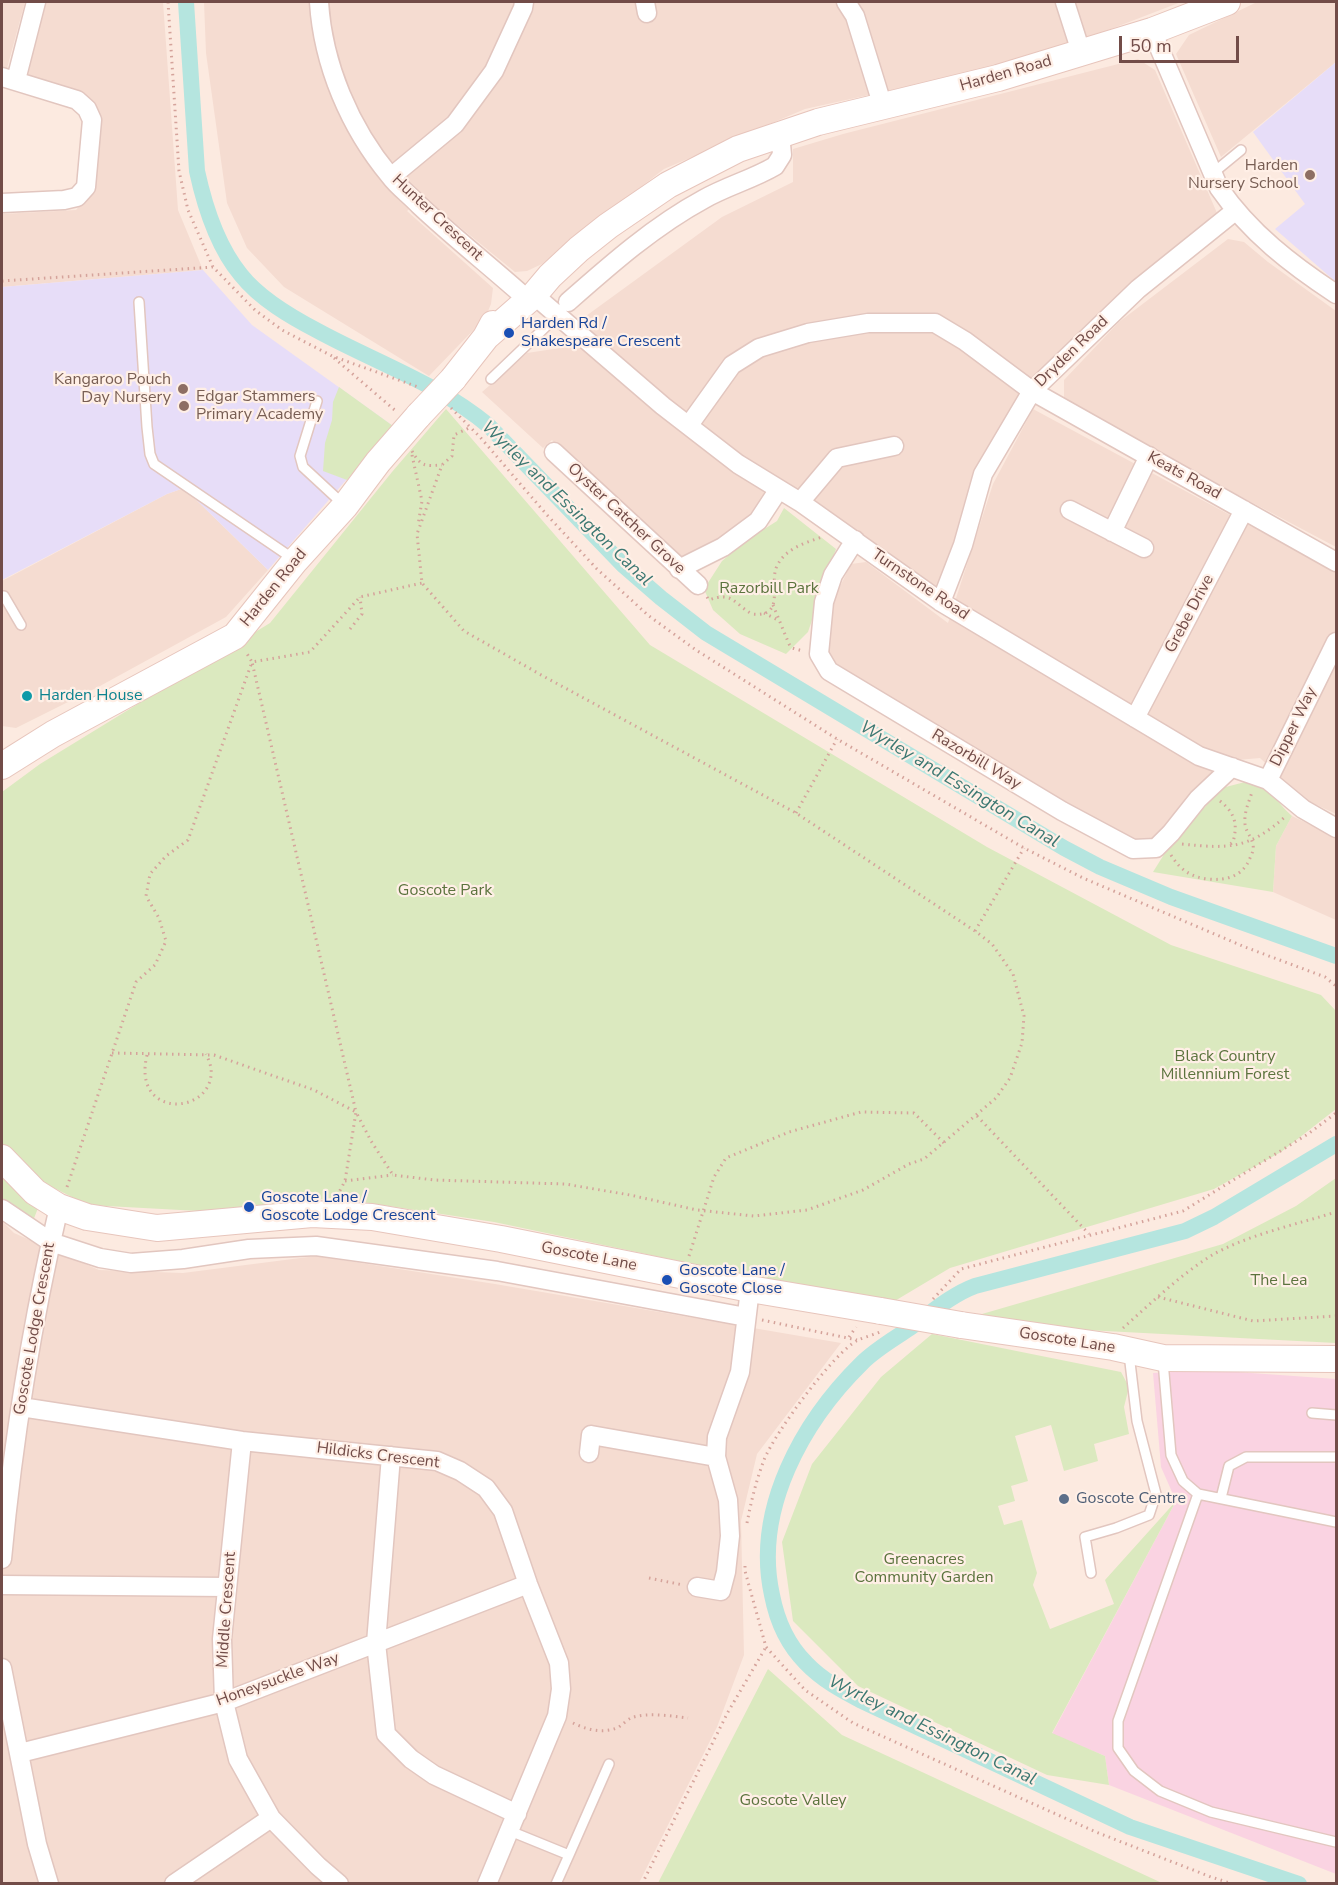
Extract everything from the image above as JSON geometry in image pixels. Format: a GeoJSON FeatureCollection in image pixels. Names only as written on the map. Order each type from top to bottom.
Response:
{"type":"FeatureCollection","features":[{"type":"Feature","properties":{"kind":"street"},"geometry":{"type":"LineString","coordinates":[[2,202],[64,200],[77,197],[86,187],[92,120],[87,109],[77,100],[9,78],[36,2]]}},
{"type":"Feature","properties":{"kind":"street","name":"Hunter Crescent"},"geometry":{"type":"LineString","coordinates":[[319,2],[332,70],[349,114],[391,177],[443,227],[534,287]]}},
{"type":"Feature","properties":{"kind":"street"},"geometry":{"type":"LineString","coordinates":[[391,177],[455,124],[494,71],[524,2]]}},
{"type":"Feature","properties":{"kind":"street"},"geometry":{"type":"LineString","coordinates":[[846,2],[855,16],[883,107]]}},
{"type":"Feature","properties":{"kind":"street"},"geometry":{"type":"LineString","coordinates":[[1065,2],[1081,52]]}},
{"type":"Feature","properties":{"kind":"street","name":"Harden Road"},"geometry":{"type":"LineString","coordinates":[[2,766],[53,734],[235,636],[295,561],[345,506],[378,462],[405,445],[419,416],[453,379],[486,337],[534,287],[608,226],[668,185],[738,149],[780,133],[998,78],[1152,31],[1227,2]]}},
{"type":"Feature","properties":{"kind":"street"},"geometry":{"type":"LineString","coordinates":[[1152,31],[1213,173],[1235,211],[1283,257],[1336,294]]}},
{"type":"Feature","properties":{"kind":"street"},"geometry":{"type":"LineString","coordinates":[[562,309],[598,268],[659,227],[702,200],[775,166],[782,155],[780,133]]}},
{"type":"Feature","properties":{"kind":"street","name":"Dryden Road"},"geometry":{"type":"LineString","coordinates":[[941,602],[963,544],[983,474],[1032,391],[1138,289],[1235,211]]}},
{"type":"Feature","properties":{"kind":"street","name":"Turnstone Road"},"geometry":{"type":"LineString","coordinates":[[534,287],[562,309],[663,406],[738,464],[801,502],[941,602],[1199,756],[1268,780],[1297,804],[1336,828]]}},
{"type":"Feature","properties":{"kind":"street","name":"Keats Road"},"geometry":{"type":"LineString","coordinates":[[689,425],[732,365],[759,348],[808,333],[868,323],[935,323],[965,341],[1032,391],[1336,562]]}},
{"type":"Feature","properties":{"kind":"street"},"geometry":{"type":"LineString","coordinates":[[801,502],[837,458],[894,446]]}},
{"type":"Feature","properties":{"kind":"street","name":"Oyster Catcher Grove"},"geometry":{"type":"LineString","coordinates":[[554,452],[698,585]]}},
{"type":"Feature","properties":{"kind":"street"},"geometry":{"type":"LineString","coordinates":[[1112,532],[1149,456]]}},
{"type":"Feature","properties":{"kind":"street"},"geometry":{"type":"LineString","coordinates":[[679,569],[723,547],[759,521],[779,489]]}},
{"type":"Feature","properties":{"kind":"street"},"geometry":{"type":"LineString","coordinates":[[1070,510],[1144,548]]}},
{"type":"Feature","properties":{"kind":"street","name":"Grebe Drive"},"geometry":{"type":"LineString","coordinates":[[1136,718],[1244,510]]}},
{"type":"Feature","properties":{"kind":"street"},"geometry":{"type":"LineString","coordinates":[[819,654],[824,602],[847,535]]}},
{"type":"Feature","properties":{"kind":"street","name":"Dipper Way"},"geometry":{"type":"LineString","coordinates":[[1268,780],[1336,642]]}},
{"type":"Feature","properties":{"kind":"street","name":"Razorbill Way"},"geometry":{"type":"LineString","coordinates":[[819,654],[829,671],[1062,811],[1133,849],[1162,848]]}},
{"type":"Feature","properties":{"kind":"street"},"geometry":{"type":"LineString","coordinates":[[1162,848],[1198,799],[1232,767]]}},
{"type":"Feature","properties":{"kind":"street","name":"Goscote Lane"},"geometry":{"type":"LineString","coordinates":[[2,1158],[35,1192],[59,1207],[87,1217],[157,1228],[312,1214],[372,1218],[501,1239],[750,1289],[1163,1358],[1336,1359]]}},
{"type":"Feature","properties":{"kind":"street","name":"Goscote Lodge Crescent"},"geometry":{"type":"LineString","coordinates":[[2,1559],[14,1417],[59,1207]]}},
{"type":"Feature","properties":{"kind":"street","name":"Goscote Lane"},"geometry":{"type":"LineString","coordinates":[[2,1209],[51,1242],[100,1258],[131,1263],[183,1259],[249,1249],[316,1246],[497,1271],[746,1317]]}},
{"type":"Feature","properties":{"kind":"street"},"geometry":{"type":"LineString","coordinates":[[497,1271],[501,1239]]}},
{"type":"Feature","properties":{"kind":"street"},"geometry":{"type":"LineString","coordinates":[[696,1587],[721,1592],[726,1572],[730,1536],[728,1500],[716,1457],[717,1437],[740,1372],[750,1289]]}},
{"type":"Feature","properties":{"kind":"street","name":"Hildicks Crescent"},"geometry":{"type":"LineString","coordinates":[[14,1417],[438,1461],[460,1471],[486,1488],[502,1511],[559,1663],[561,1689],[558,1716],[487,1884]]}},
{"type":"Feature","properties":{"kind":"street"},"geometry":{"type":"LineString","coordinates":[[589,1453],[591,1435],[716,1457]]}},
{"type":"Feature","properties":{"kind":"street","name":"Middle Crescent"},"geometry":{"type":"LineString","coordinates":[[242,1441],[222,1639],[224,1702],[238,1759],[271,1818],[339,1884]]}},
{"type":"Feature","properties":{"kind":"street"},"geometry":{"type":"LineString","coordinates":[[391,1456],[376,1643],[386,1734],[411,1759],[434,1775],[517,1814]]}},
{"type":"Feature","properties":{"kind":"street","name":"Honeysuckle Way"},"geometry":{"type":"LineString","coordinates":[[20,1753],[224,1702],[528,1584]]}},
{"type":"Feature","properties":{"kind":"street"},"geometry":{"type":"LineString","coordinates":[[2,1585],[227,1587]]}},
{"type":"Feature","properties":{"kind":"street"},"geometry":{"type":"LineString","coordinates":[[2,1668],[37,1844],[49,1884]]}},
{"type":"Feature","properties":{"kind":"street"},"geometry":{"type":"LineString","coordinates":[[174,1884],[271,1818]]}},
{"type":"Feature","properties":{"kind":"lane"},"geometry":{"type":"LineString","coordinates":[[1213,173],[1241,150]]}},
{"type":"Feature","properties":{"kind":"lane"},"geometry":{"type":"LineString","coordinates":[[139,302],[147,428],[150,454],[154,464],[295,561]]}},
{"type":"Feature","properties":{"kind":"lane"},"geometry":{"type":"LineString","coordinates":[[491,379],[562,309]]}},
{"type":"Feature","properties":{"kind":"lane"},"geometry":{"type":"LineString","coordinates":[[317,401],[300,456],[303,467],[345,506]]}},
{"type":"Feature","properties":{"kind":"lane"},"geometry":{"type":"LineString","coordinates":[[2,596],[21,625]]}},
{"type":"Feature","properties":{"kind":"lane"},"geometry":{"type":"LineString","coordinates":[[1091,1573],[1085,1537],[1149,1515],[1156,1494],[1121,1350]]}},
{"type":"Feature","properties":{"kind":"lane"},"geometry":{"type":"LineString","coordinates":[[1163,1358],[1171,1455],[1183,1480],[1198,1494],[1336,1522]]}},
{"type":"Feature","properties":{"kind":"lane"},"geometry":{"type":"LineString","coordinates":[[1312,1413],[1336,1415]]}},
{"type":"Feature","properties":{"kind":"lane"},"geometry":{"type":"LineString","coordinates":[[1221,1498],[1229,1466],[1246,1457],[1336,1457]]}},
{"type":"Feature","properties":{"kind":"lane"},"geometry":{"type":"LineString","coordinates":[[1198,1494],[1118,1721],[1118,1748],[1134,1771],[1160,1791],[1211,1812],[1336,1842]]}},
{"type":"Feature","properties":{"kind":"lane"},"geometry":{"type":"LineString","coordinates":[[556,1884],[609,1764]]}},
{"type":"Feature","properties":{"kind":"lane"},"geometry":{"type":"LineString","coordinates":[[510,1831],[569,1855]]}},
{"type":"Feature","properties":{"kind":"path"},"geometry":{"type":"LineString","coordinates":[[2,281],[213,267]]}},
{"type":"Feature","properties":{"kind":"path"},"geometry":{"type":"LineString","coordinates":[[332,356],[396,410],[422,501],[417,534],[422,583],[464,631],[796,813],[975,931],[992,944],[1013,974],[1024,1016],[1022,1043],[1010,1078],[996,1098],[977,1116],[924,1159],[909,1164],[863,1190],[807,1210],[754,1216],[704,1210],[565,1184],[434,1180],[393,1175],[345,1181]]}},
{"type":"Feature","properties":{"kind":"path"},"geometry":{"type":"LineString","coordinates":[[417,534],[442,465],[452,456],[454,435],[471,427]]}},
{"type":"Feature","properties":{"kind":"path"},"geometry":{"type":"LineString","coordinates":[[405,445],[417,461],[426,466],[442,465]]}},
{"type":"Feature","properties":{"kind":"path"},"geometry":{"type":"LineString","coordinates":[[764,614],[776,600],[773,581],[775,570],[782,557],[797,547],[847,535]]}},
{"type":"Feature","properties":{"kind":"path"},"geometry":{"type":"LineString","coordinates":[[252,662],[310,652],[360,597],[422,583]]}},
{"type":"Feature","properties":{"kind":"path"},"geometry":{"type":"LineString","coordinates":[[698,585],[709,600],[717,597],[735,599],[752,614],[764,614],[778,620]]}},
{"type":"Feature","properties":{"kind":"path"},"geometry":{"type":"LineString","coordinates":[[350,629],[362,614],[360,597]]}},
{"type":"Feature","properties":{"kind":"path"},"geometry":{"type":"LineString","coordinates":[[773,606],[792,648],[819,654]]}},
{"type":"Feature","properties":{"kind":"path"},"geometry":{"type":"LineString","coordinates":[[235,636],[252,662],[356,1112],[393,1175]]}},
{"type":"Feature","properties":{"kind":"path"},"geometry":{"type":"LineString","coordinates":[[59,1207],[136,982],[155,964],[166,941],[159,918],[146,896],[150,874],[166,855],[188,840],[252,662]]}},
{"type":"Feature","properties":{"kind":"path"},"geometry":{"type":"LineString","coordinates":[[796,813],[837,739]]}},
{"type":"Feature","properties":{"kind":"path"},"geometry":{"type":"LineString","coordinates":[[1162,848],[1189,874],[1208,879],[1231,878],[1245,868],[1253,850],[1244,824],[1252,792],[1268,780]]}},
{"type":"Feature","properties":{"kind":"path"},"geometry":{"type":"LineString","coordinates":[[1208,790],[1229,808],[1236,821],[1233,842],[1226,847]]}},
{"type":"Feature","properties":{"kind":"path"},"geometry":{"type":"LineString","coordinates":[[1162,848],[1181,844],[1236,846],[1278,824],[1297,804]]}},
{"type":"Feature","properties":{"kind":"path"},"geometry":{"type":"LineString","coordinates":[[975,931],[1024,848]]}},
{"type":"Feature","properties":{"kind":"path"},"geometry":{"type":"LineString","coordinates":[[112,1053],[206,1054],[314,1090],[356,1112]]}},
{"type":"Feature","properties":{"kind":"path"},"geometry":{"type":"LineString","coordinates":[[147,1055],[143,1070],[146,1085],[156,1097],[170,1104],[185,1104],[199,1096],[208,1084],[211,1069],[206,1054]]}},
{"type":"Feature","properties":{"kind":"path"},"geometry":{"type":"LineString","coordinates":[[336,1198],[345,1181],[356,1112]]}},
{"type":"Feature","properties":{"kind":"path"},"geometry":{"type":"LineString","coordinates":[[690,1252],[714,1177],[726,1158],[789,1132],[861,1112],[914,1113],[944,1143]]}},
{"type":"Feature","properties":{"kind":"path"},"geometry":{"type":"LineString","coordinates":[[977,1116],[1090,1235]]}},
{"type":"Feature","properties":{"kind":"path"},"geometry":{"type":"LineString","coordinates":[[1121,1350],[1119,1331],[1210,1256],[1254,1237],[1336,1212]]}},
{"type":"Feature","properties":{"kind":"path"},"geometry":{"type":"LineString","coordinates":[[1158,1297],[1253,1321],[1336,1316]]}},
{"type":"Feature","properties":{"kind":"path"},"geometry":{"type":"LineString","coordinates":[[746,1317],[856,1340]]}},
{"type":"Feature","properties":{"kind":"path"},"geometry":{"type":"LineString","coordinates":[[649,1578],[696,1587]]}},
{"type":"Feature","properties":{"kind":"path"},"geometry":{"type":"LineString","coordinates":[[642,1884],[728,1712],[766,1647],[806,1690],[853,1723],[1096,1832],[1233,1884]]}},
{"type":"Feature","properties":{"kind":"path"},"geometry":{"type":"LineString","coordinates":[[558,1716],[582,1728],[601,1731],[618,1728],[631,1718],[664,1715],[688,1718]]}},
{"type":"Feature","properties":{"kind":"shaded area"},"geometry":{"type":"Polygon","coordinates":[[[2,2],[25,2],[6,72],[2,70],[2,2]]]}},
{"type":"Feature","properties":{"kind":"shaded area"},"geometry":{"type":"Polygon","coordinates":[[[45,2],[163,2],[178,210],[203,270],[2,287],[2,214],[76,210],[94,190],[102,117],[87,97],[26,76],[45,2]]]}},
{"type":"Feature","properties":{"kind":"shaded area"},"geometry":{"type":"Polygon","coordinates":[[[204,2],[1181,2],[1033,59],[805,109],[664,169],[542,264],[527,271],[515,272],[423,197],[407,211],[493,288],[491,304],[485,318],[429,376],[284,287],[247,248],[227,203],[206,53],[204,2]]]}},
{"type":"Feature","properties":{"kind":"shaded area"},"geometry":{"type":"Polygon","coordinates":[[[1257,2],[1336,2],[1336,62],[1221,157],[1176,54],[1189,35],[1257,2]]]}},
{"type":"Feature","properties":{"kind":"shaded area"},"geometry":{"type":"Polygon","coordinates":[[[1138,59],[1155,70],[1217,213],[1204,229],[1104,311],[975,476],[939,587],[928,592],[715,441],[579,325],[586,316],[722,217],[793,182],[793,149],[843,134],[1138,59]]]}},
{"type":"Feature","properties":{"kind":"shaded area","name":"Harden Nursery School"},"geometry":{"type":"Polygon","coordinates":[[[1336,62],[1336,282],[1275,229],[1305,204],[1253,132],[1336,62]]]}},
{"type":"Feature","properties":{"kind":"shaded area"},"geometry":{"type":"Polygon","coordinates":[[[1228,239],[1244,242],[1336,311],[1336,547],[1064,403],[1064,380],[1119,322],[1228,239]]]}},
{"type":"Feature","properties":{"kind":"shaded area","name":"Edgar Stammers Primary Academy"},"geometry":{"type":"Polygon","coordinates":[[[203,270],[252,325],[393,426],[268,570],[184,488],[167,494],[2,580],[2,287],[203,270]]]}},
{"type":"Feature","properties":{"kind":"shaded area"},"geometry":{"type":"Polygon","coordinates":[[[580,345],[687,437],[766,492],[757,511],[745,523],[702,550],[677,559],[552,440],[543,448],[482,392],[527,353],[580,345]]]}},
{"type":"Feature","properties":{"kind":"shaded area"},"geometry":{"type":"Polygon","coordinates":[[[1033,409],[1336,572],[1336,814],[1302,798],[1260,758],[1226,761],[1152,843],[1123,837],[835,669],[825,657],[830,607],[851,564],[866,562],[948,623],[993,484],[1033,409]]]}},
{"type":"Feature","properties":{"kind":"shaded area"},"geometry":{"type":"Polygon","coordinates":[[[184,488],[268,570],[226,617],[100,686],[16,728],[2,726],[2,581],[167,494],[184,488]]]}},
{"type":"Feature","properties":{"kind":"shaded area"},"geometry":{"type":"Polygon","coordinates":[[[1292,816],[1336,837],[1336,920],[1273,892],[1276,846],[1292,816]]]}},
{"type":"Feature","properties":{"kind":"shaded area"},"geometry":{"type":"Polygon","coordinates":[[[2,1221],[14,1233],[99,1270],[183,1273],[316,1256],[841,1343],[757,1454],[741,1521],[744,1655],[717,1727],[639,1883],[2,1883],[2,1221]]]}},
{"type":"Feature","properties":{"kind":"shaded area"},"geometry":{"type":"Polygon","coordinates":[[[1209,1370],[1336,1379],[1336,1874],[1109,1785],[1105,1756],[1052,1734],[1176,1501],[1161,1467],[1153,1373],[1209,1370]]]}},
{"type":"Feature","properties":{"kind":"green space"},"geometry":{"type":"Polygon","coordinates":[[[339,387],[393,426],[347,480],[323,471],[325,443],[332,420],[333,402],[339,387]]]}},
{"type":"Feature","properties":{"kind":"green space","name":"Goscote Park"},"geometry":{"type":"Polygon","coordinates":[[[446,409],[650,645],[987,847],[1171,945],[1321,995],[1336,1011],[1336,1109],[1281,1152],[1214,1189],[950,1268],[888,1305],[494,1222],[336,1198],[199,1211],[88,1205],[36,1179],[2,1145],[2,792],[40,764],[270,623],[446,409]]]}},
{"type":"Feature","properties":{"kind":"green space","name":"Razorbill Park"},"geometry":{"type":"Polygon","coordinates":[[[784,508],[836,549],[808,632],[786,654],[740,634],[713,610],[704,589],[722,561],[747,540],[777,521],[784,508]]]}},
{"type":"Feature","properties":{"kind":"green space"},"geometry":{"type":"Polygon","coordinates":[[[1245,782],[1268,791],[1292,816],[1276,846],[1273,892],[1153,872],[1168,848],[1222,788],[1245,782]]]}},
{"type":"Feature","properties":{"kind":"green space"},"geometry":{"type":"Polygon","coordinates":[[[2,1177],[38,1208],[33,1221],[2,1198],[2,1177]]]}},
{"type":"Feature","properties":{"kind":"green space","name":"The Lea"},"geometry":{"type":"Polygon","coordinates":[[[1336,1178],[1336,1343],[951,1323],[1223,1244],[1296,1206],[1336,1178]]]}},
{"type":"Feature","properties":{"kind":"green space","name":"Greenacres Community Garden"},"geometry":{"type":"Polygon","coordinates":[[[932,1334],[1121,1372],[1129,1387],[1124,1407],[1129,1434],[1094,1444],[1098,1461],[1064,1471],[1051,1425],[1015,1436],[1028,1481],[1011,1486],[1015,1501],[998,1506],[1004,1525],[1022,1520],[1037,1573],[1033,1585],[1050,1629],[1114,1604],[1105,1580],[1176,1501],[1052,1733],[1105,1756],[1109,1785],[1047,1775],[858,1686],[793,1621],[782,1542],[812,1464],[881,1377],[932,1334]]]}},
{"type":"Feature","properties":{"kind":"green space","name":"Goscote Valley"},"geometry":{"type":"Polygon","coordinates":[[[768,1669],[842,1735],[1162,1883],[658,1883],[768,1669]]]}},
{"type":"Feature","properties":{"kind":"waterway","name":"Wyrley and Essington Canal"},"geometry":{"type":"LineString","coordinates":[[186,2],[197,171],[200,185],[208,213],[225,252],[241,275],[257,292],[297,320],[406,374],[470,411],[489,426],[623,565],[706,633],[1064,848],[1100,867],[1171,897],[1336,956]]}},
{"type":"Feature","properties":{"kind":"waterway","name":"Wyrley and Essington Canal"},"geometry":{"type":"LineString","coordinates":[[1299,1884],[1130,1827],[840,1689],[812,1669],[788,1640],[774,1605],[768,1563],[770,1531],[777,1499],[788,1468],[803,1439],[840,1386],[879,1349],[949,1299],[966,1290],[1185,1231],[1214,1217],[1336,1144]]}},
{"type":"Feature","properties":{"kind":"place","name":"Harden Nursery School"},"geometry":{"type":"Point","coordinates":[1310,175]}},
{"type":"Feature","properties":{"kind":"place","name":"Harden Rd / Shakespeare Crescent"},"geometry":{"type":"Point","coordinates":[509,333]}},
{"type":"Feature","properties":{"kind":"place","name":"Kangaroo Pouch Day Nursery"},"geometry":{"type":"Point","coordinates":[183,389]}},
{"type":"Feature","properties":{"kind":"place","name":"Edgar Stammers Primary Academy"},"geometry":{"type":"Point","coordinates":[184,406]}},
{"type":"Feature","properties":{"kind":"place","name":"Harden House"},"geometry":{"type":"Point","coordinates":[27,696]}},
{"type":"Feature","properties":{"kind":"place","name":"Goscote Lane / Goscote Lodge Crescent"},"geometry":{"type":"Point","coordinates":[249,1207]}},
{"type":"Feature","properties":{"kind":"place","name":"Goscote Lane / Goscote Close"},"geometry":{"type":"Point","coordinates":[667,1280]}},
{"type":"Feature","properties":{"kind":"place","name":"Goscote Centre"},"geometry":{"type":"Point","coordinates":[1064,1499]}},
{"type":"Feature","properties":{"kind":"park label","name":"Black Country Millennium Forest"},"geometry":{"type":"Point","coordinates":[1225,1066]}}]}
